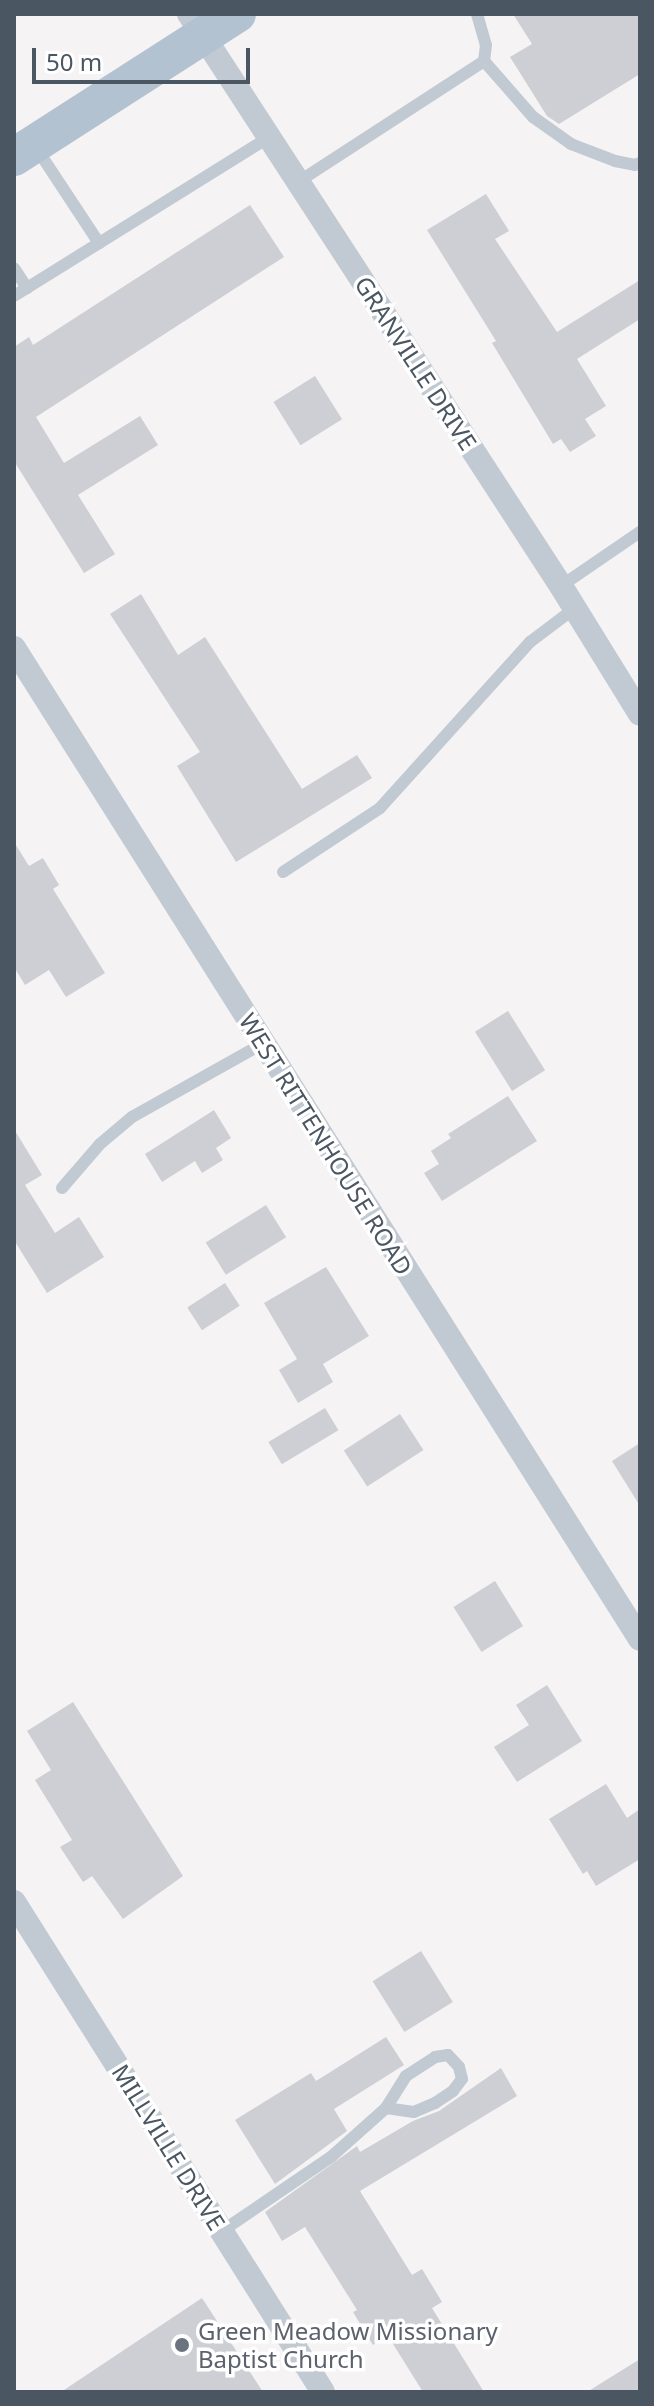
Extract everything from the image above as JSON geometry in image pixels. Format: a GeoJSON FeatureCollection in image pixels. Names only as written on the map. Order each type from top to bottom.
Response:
{"type":"FeatureCollection","features":[{"type":"Feature","properties":{"kind":"main road"},"geometry":{"type":"LineString","coordinates":[[24,151],[196,25],[237,14]]}},
{"type":"Feature","properties":{"kind":"street","name":"GRANVILLE DRIVE"},"geometry":{"type":"LineString","coordinates":[[196,25],[561,586],[640,714]]}},
{"type":"Feature","properties":{"kind":"street","name":"WEST RITTENHOUSE ROAD"},"geometry":{"type":"LineString","coordinates":[[14,648],[640,1639]]}},
{"type":"Feature","properties":{"kind":"street","name":"MILLVILLE DRIVE"},"geometry":{"type":"LineString","coordinates":[[14,1902],[323,2392]]}},
{"type":"Feature","properties":{"kind":"lane"},"geometry":{"type":"LineString","coordinates":[[477,14],[486,45],[484,61],[533,117],[571,144],[615,161],[640,163]]}},
{"type":"Feature","properties":{"kind":"lane"},"geometry":{"type":"LineString","coordinates":[[298,182],[484,61]]}},
{"type":"Feature","properties":{"kind":"lane"},"geometry":{"type":"LineString","coordinates":[[14,296],[269,137]]}},
{"type":"Feature","properties":{"kind":"lane"},"geometry":{"type":"LineString","coordinates":[[24,151],[99,243]]}},
{"type":"Feature","properties":{"kind":"lane"},"geometry":{"type":"LineString","coordinates":[[14,268],[27,288]]}},
{"type":"Feature","properties":{"kind":"lane"},"geometry":{"type":"LineString","coordinates":[[561,586],[640,532]]}},
{"type":"Feature","properties":{"kind":"lane"},"geometry":{"type":"LineString","coordinates":[[283,872],[380,808],[530,642],[575,608]]}},
{"type":"Feature","properties":{"kind":"lane"},"geometry":{"type":"LineString","coordinates":[[62,1188],[100,1144],[132,1117],[262,1044]]}},
{"type":"Feature","properties":{"kind":"lane"},"geometry":{"type":"LineString","coordinates":[[222,2231],[331,2157],[386,2108],[406,2076],[435,2057],[448,2055],[459,2067],[462,2079],[453,2091],[435,2103],[414,2112],[386,2108]]}},
{"type":"Feature","properties":{"kind":"building"},"geometry":{"type":"Polygon","coordinates":[[[513,14],[640,14],[640,74],[559,124],[547,116],[510,57],[532,44],[513,14]]]}},
{"type":"Feature","properties":{"kind":"building"},"geometry":{"type":"Polygon","coordinates":[[[486,194],[509,231],[495,239],[557,332],[640,280],[640,319],[577,359],[606,406],[585,419],[596,436],[570,452],[561,439],[553,444],[492,343],[496,341],[427,230],[486,194]]]}},
{"type":"Feature","properties":{"kind":"building"},"geometry":{"type":"Polygon","coordinates":[[[250,205],[284,257],[36,417],[64,463],[140,416],[158,445],[78,495],[115,554],[84,573],[14,461],[14,347],[29,337],[33,345],[250,205]]]}},
{"type":"Feature","properties":{"kind":"building"},"geometry":{"type":"Polygon","coordinates":[[[315,376],[342,419],[300,445],[273,402],[315,376]]]}},
{"type":"Feature","properties":{"kind":"building"},"geometry":{"type":"Polygon","coordinates":[[[141,594],[178,655],[205,637],[302,789],[357,755],[372,778],[236,862],[177,766],[200,752],[110,614],[141,594]]]}},
{"type":"Feature","properties":{"kind":"building"},"geometry":{"type":"Polygon","coordinates":[[[14,842],[29,866],[43,858],[59,885],[53,889],[105,973],[66,997],[49,970],[25,985],[14,967],[14,842]]]}},
{"type":"Feature","properties":{"kind":"building"},"geometry":{"type":"Polygon","coordinates":[[[508,1011],[545,1070],[512,1091],[475,1032],[508,1011]]]}},
{"type":"Feature","properties":{"kind":"building"},"geometry":{"type":"Polygon","coordinates":[[[508,1096],[537,1141],[442,1201],[424,1173],[439,1164],[431,1151],[451,1138],[448,1134],[508,1096]]]}},
{"type":"Feature","properties":{"kind":"building"},"geometry":{"type":"Polygon","coordinates":[[[214,1110],[231,1138],[216,1148],[223,1160],[202,1173],[195,1161],[162,1182],[145,1154],[214,1110]]]}},
{"type":"Feature","properties":{"kind":"building"},"geometry":{"type":"Polygon","coordinates":[[[14,1129],[42,1175],[25,1185],[55,1233],[79,1217],[104,1257],[47,1293],[14,1240],[14,1129]]]}},
{"type":"Feature","properties":{"kind":"building"},"geometry":{"type":"Polygon","coordinates":[[[266,1205],[286,1237],[226,1275],[206,1243],[266,1205]]]}},
{"type":"Feature","properties":{"kind":"building"},"geometry":{"type":"Polygon","coordinates":[[[326,1267],[369,1336],[323,1364],[333,1382],[298,1403],[279,1370],[297,1359],[264,1303],[326,1267]]]}},
{"type":"Feature","properties":{"kind":"building"},"geometry":{"type":"Polygon","coordinates":[[[225,1283],[240,1306],[202,1330],[187,1308],[225,1283]]]}},
{"type":"Feature","properties":{"kind":"building"},"geometry":{"type":"Polygon","coordinates":[[[325,1408],[338,1430],[282,1464],[268,1442],[325,1408]]]}},
{"type":"Feature","properties":{"kind":"building"},"geometry":{"type":"Polygon","coordinates":[[[400,1414],[423,1450],[367,1487],[344,1450],[400,1414]]]}},
{"type":"Feature","properties":{"kind":"building"},"geometry":{"type":"Polygon","coordinates":[[[640,1443],[640,1506],[612,1461],[640,1443]]]}},
{"type":"Feature","properties":{"kind":"building"},"geometry":{"type":"Polygon","coordinates":[[[495,1581],[523,1626],[482,1652],[453,1607],[495,1581]]]}},
{"type":"Feature","properties":{"kind":"building"},"geometry":{"type":"Polygon","coordinates":[[[547,1685],[582,1741],[517,1782],[494,1747],[529,1725],[516,1705],[547,1685]]]}},
{"type":"Feature","properties":{"kind":"building"},"geometry":{"type":"Polygon","coordinates":[[[73,1702],[183,1876],[123,1919],[92,1876],[83,1882],[60,1847],[72,1840],[35,1780],[51,1770],[27,1731],[73,1702]]]}},
{"type":"Feature","properties":{"kind":"building"},"geometry":{"type":"Polygon","coordinates":[[[606,1784],[627,1818],[640,1809],[640,1859],[596,1886],[587,1871],[583,1874],[549,1819],[606,1784]]]}},
{"type":"Feature","properties":{"kind":"building"},"geometry":{"type":"Polygon","coordinates":[[[421,1951],[453,2002],[404,2032],[373,1981],[421,1951]]]}},
{"type":"Feature","properties":{"kind":"building"},"geometry":{"type":"Polygon","coordinates":[[[386,2037],[404,2065],[334,2109],[347,2131],[275,2184],[235,2120],[311,2073],[316,2081],[386,2037]]]}},
{"type":"Feature","properties":{"kind":"building"},"geometry":{"type":"Polygon","coordinates":[[[501,2068],[517,2096],[360,2191],[412,2275],[422,2269],[442,2302],[432,2308],[484,2392],[423,2392],[388,2336],[373,2345],[353,2312],[357,2310],[305,2227],[282,2241],[265,2212],[357,2146],[360,2152],[413,2121],[439,2111],[501,2068]]]}},
{"type":"Feature","properties":{"kind":"building","name":"Green Meadow Missionary Baptist Church"},"geometry":{"type":"Polygon","coordinates":[[[202,2298],[263,2392],[61,2392],[202,2298]]]}},
{"type":"Feature","properties":{"kind":"building"},"geometry":{"type":"Polygon","coordinates":[[[640,2359],[640,2392],[587,2392],[640,2359]]]}},
{"type":"Feature","properties":{"kind":"place","name":"Green Meadow Missionary Baptist Church"},"geometry":{"type":"Point","coordinates":[182,2345]}}]}
